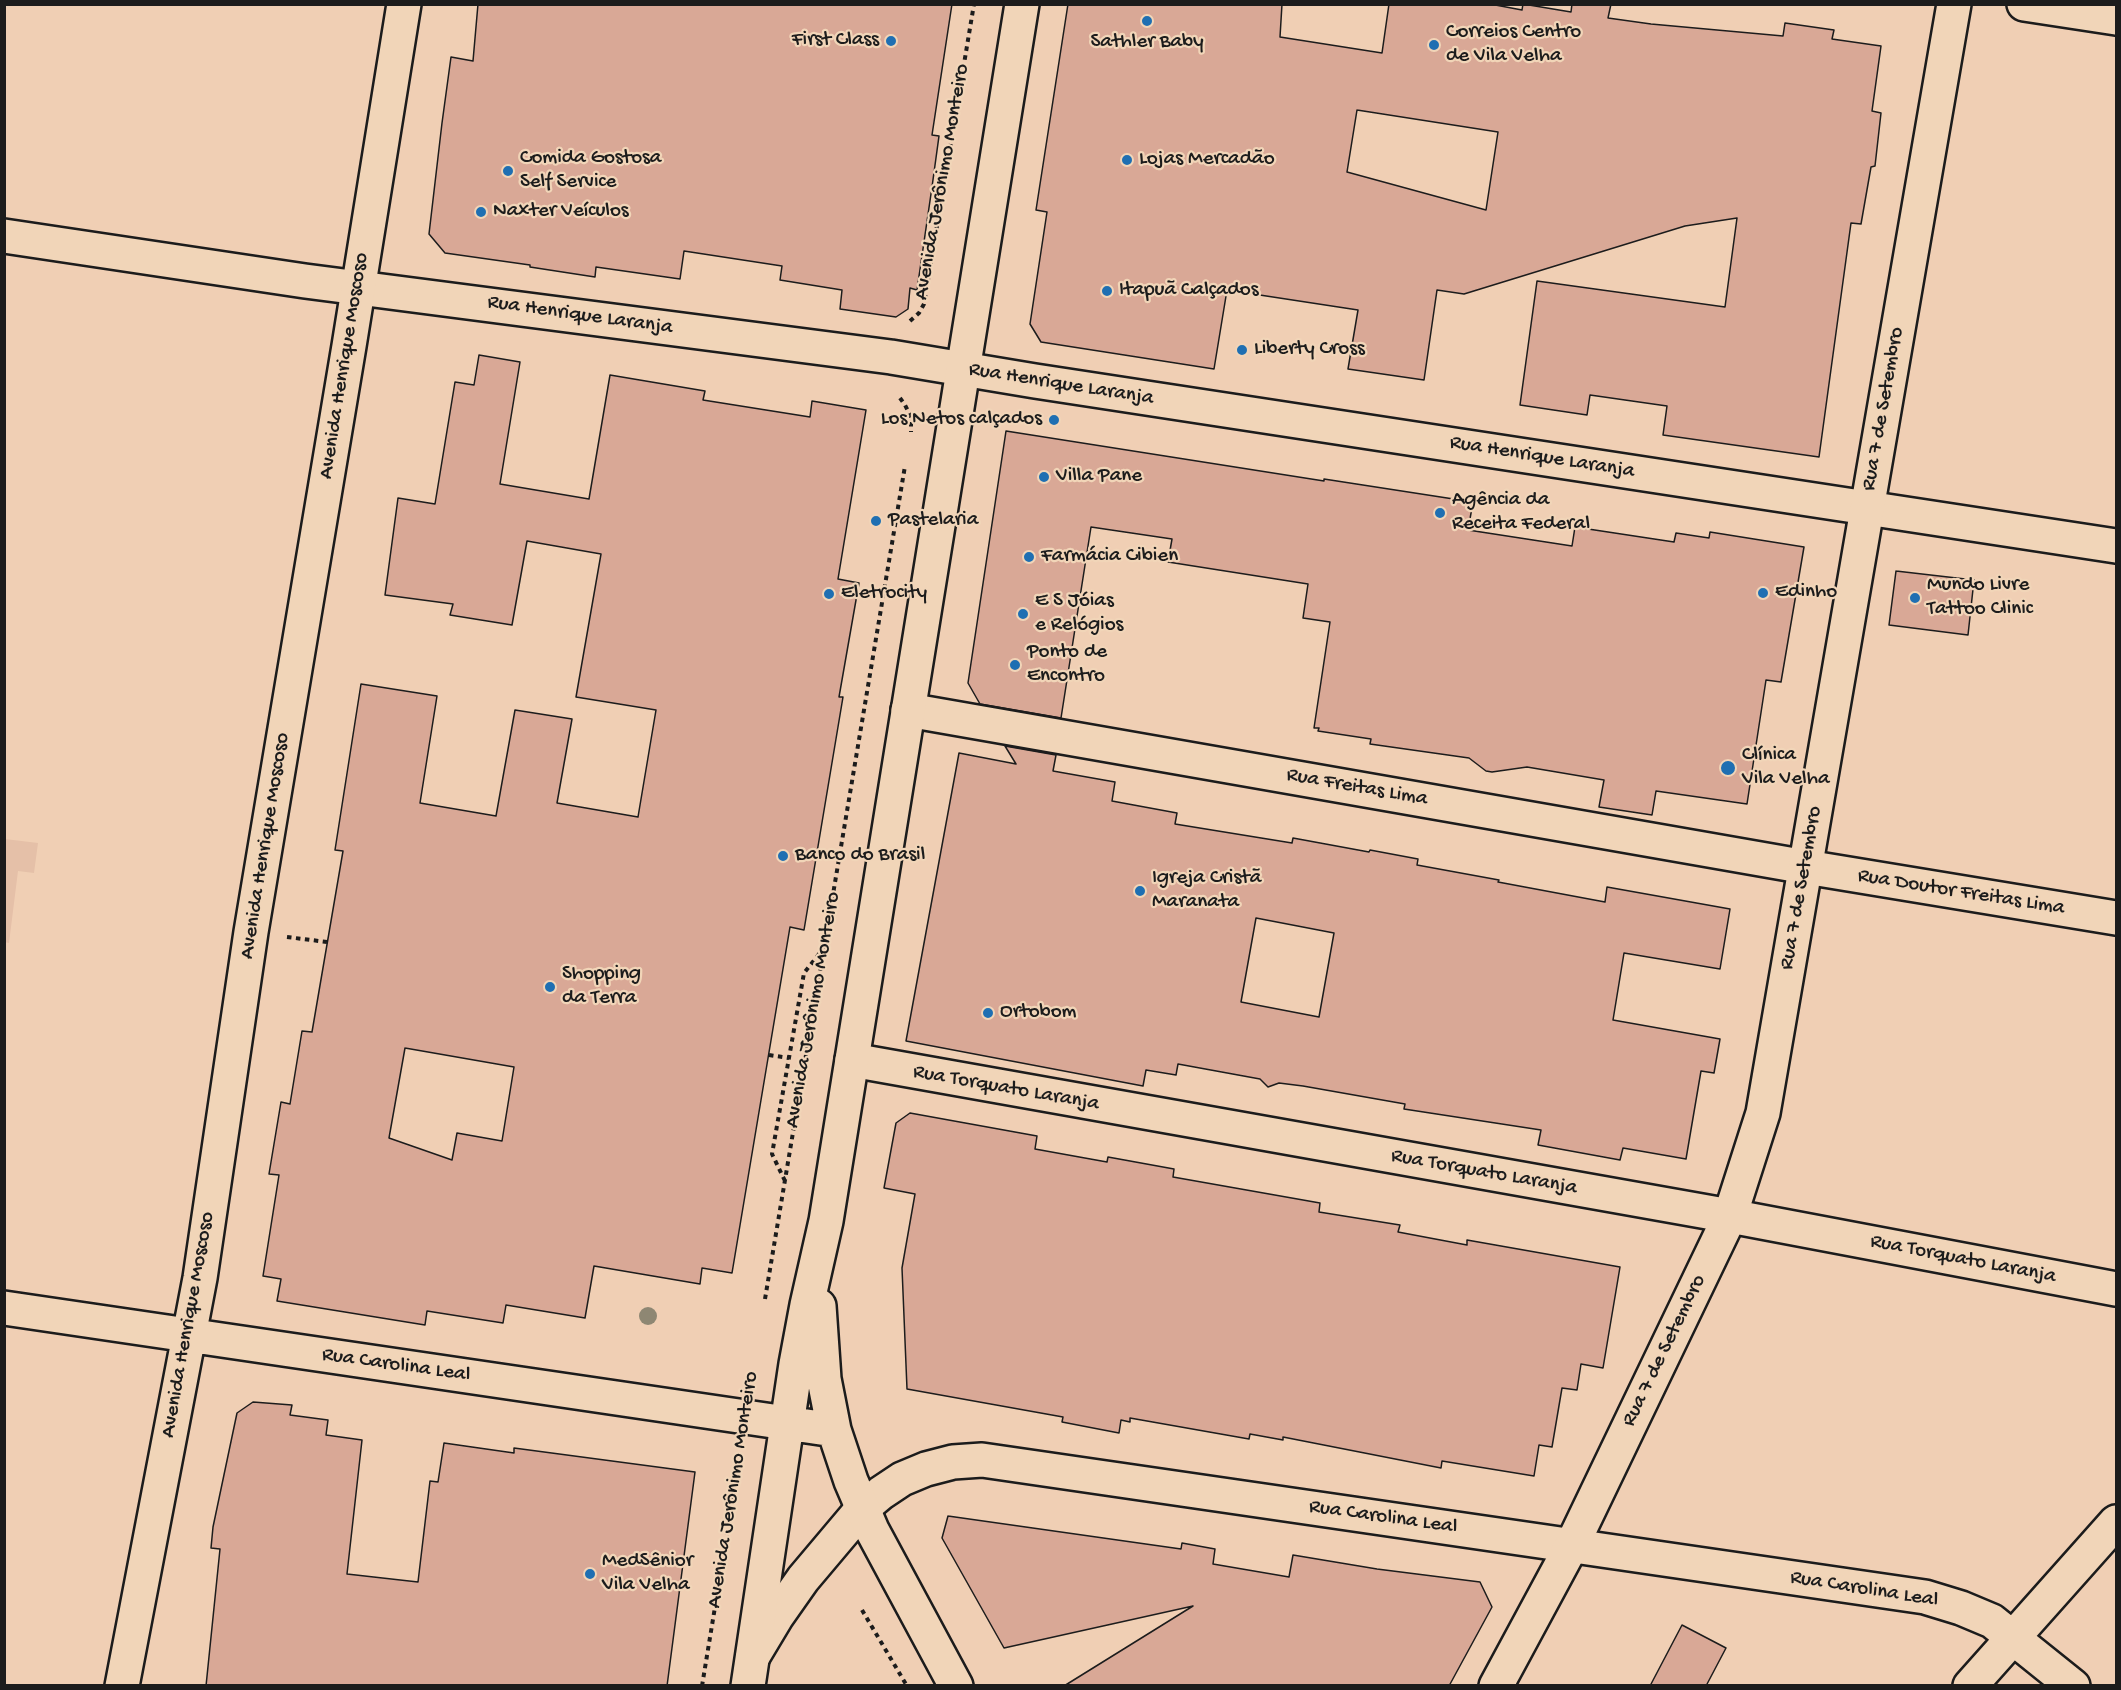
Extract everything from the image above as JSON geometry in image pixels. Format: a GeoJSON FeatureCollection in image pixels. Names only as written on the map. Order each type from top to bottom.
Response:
{"type":"FeatureCollection","features":[{"type":"Feature","properties":{"kind":"street","name":"Avenida Henrique Moscoso"},"geometry":{"type":"LineString","coordinates":[[122,1686],[200,1278],[251,933],[404,4]]}},
{"type":"Feature","properties":{"kind":"street","name":"Avenida Jerônimo Monteiro"},"geometry":{"type":"LineString","coordinates":[[751,1671],[787,1424],[807,1305],[826,1221],[1022,4]]}},
{"type":"Feature","properties":{"kind":"street","name":"Rua 7 de Setembro"},"geometry":{"type":"LineString","coordinates":[[1496,1686],[1572,1545],[1730,1216],[1763,1113],[1954,4]]}},
{"type":"Feature","properties":{"kind":"street"},"geometry":{"type":"LineString","coordinates":[[2024,4],[2116,18]]}},
{"type":"Feature","properties":{"kind":"street","name":"Rua Henrique Laranja"},"geometry":{"type":"LineString","coordinates":[[4,236],[293,279],[891,357],[963,370],[1868,506],[2116,546]]}},
{"type":"Feature","properties":{"kind":"street","name":"Rua Freitas Lima"},"geometry":{"type":"LineString","coordinates":[[908,710],[1806,867]]}},
{"type":"Feature","properties":{"kind":"street","name":"Rua Doutor Freitas Lima"},"geometry":{"type":"LineString","coordinates":[[1806,867],[2116,918]]}},
{"type":"Feature","properties":{"kind":"street","name":"Rua Torquato Laranja"},"geometry":{"type":"LineString","coordinates":[[852,1060],[1730,1216],[2116,1289]]}},
{"type":"Feature","properties":{"kind":"street"},"geometry":{"type":"LineString","coordinates":[[826,1221],[820,1273],[819,1326],[824,1379],[834,1430],[850,1481],[862,1509],[956,1686]]}},
{"type":"Feature","properties":{"kind":"street","name":"Rua Carolina Leal"},"geometry":{"type":"LineString","coordinates":[[4,1308],[834,1430]]}},
{"type":"Feature","properties":{"kind":"street","name":"Rua Carolina Leal"},"geometry":{"type":"LineString","coordinates":[[751,1671],[777,1616],[803,1579],[862,1509],[902,1479],[926,1469],[953,1462],[982,1460],[1924,1597],[1961,1608],[1992,1621],[2073,1686]]}},
{"type":"Feature","properties":{"kind":"street"},"geometry":{"type":"LineString","coordinates":[[1970,1686],[2116,1522]]}},
{"type":"Feature","properties":{"kind":"path","name":"Avenida Jerônimo Monteiro"},"geometry":{"type":"LineString","coordinates":[[909,442],[911,417],[897,395],[887,389],[891,357],[897,325],[913,320],[924,304],[974,4]]}},
{"type":"Feature","properties":{"kind":"path","name":"Avenida Jerônimo Monteiro"},"geometry":{"type":"LineString","coordinates":[[765,1300],[905,466]]}},
{"type":"Feature","properties":{"kind":"path"},"geometry":{"type":"LineString","coordinates":[[785,1182],[772,1154],[804,973],[825,946]]}},
{"type":"Feature","properties":{"kind":"path"},"geometry":{"type":"LineString","coordinates":[[769,1055],[789,1058]]}},
{"type":"Feature","properties":{"kind":"path","name":"Avenida Jerônimo Monteiro"},"geometry":{"type":"LineString","coordinates":[[702,1686],[746,1418]]}},
{"type":"Feature","properties":{"kind":"path"},"geometry":{"type":"LineString","coordinates":[[862,1610],[907,1686]]}},
{"type":"Feature","properties":{"kind":"shaded area"},"geometry":{"type":"Polygon","coordinates":[[[5,839],[38,843],[34,873],[18,871],[9,943],[4,942],[5,839]]]}},
{"type":"Feature","properties":{"kind":"building"},"geometry":{"type":"Polygon","coordinates":[[[478,4],[952,4],[932,135],[939,136],[932,187],[917,290],[910,288],[908,309],[896,317],[840,309],[842,290],[780,280],[782,266],[684,251],[680,279],[596,267],[595,277],[445,253],[429,234],[442,123],[451,57],[473,61],[478,4]]]}},
{"type":"Feature","properties":{"kind":"building"},"geometry":{"type":"Polygon","coordinates":[[[1068,4],[1282,4],[1280,37],[1382,53],[1389,4],[1490,4],[1522,10],[1523,4],[1571,12],[1572,4],[1611,4],[1608,18],[1783,36],[1785,23],[1834,30],[1832,39],[1881,46],[1872,111],[1881,113],[1875,166],[1871,167],[1861,224],[1851,223],[1819,457],[1663,435],[1667,406],[1590,395],[1587,415],[1520,405],[1537,281],[1725,307],[1737,218],[1685,226],[1464,294],[1437,290],[1424,380],[1348,369],[1358,310],[1227,290],[1214,369],[1041,342],[1030,324],[1047,212],[1036,210],[1068,4]],[[1357,110],[1347,172],[1486,210],[1498,132],[1357,110]]]}},
{"type":"Feature","properties":{"kind":"building"},"geometry":{"type":"Polygon","coordinates":[[[479,355],[520,362],[500,484],[589,499],[610,375],[705,391],[703,400],[810,417],[812,401],[866,410],[838,579],[859,583],[839,697],[843,697],[804,930],[790,927],[732,1273],[702,1268],[700,1284],[594,1266],[585,1318],[506,1305],[503,1323],[427,1311],[425,1325],[277,1301],[281,1279],[263,1276],[279,1175],[269,1174],[281,1102],[290,1104],[302,1031],[312,1032],[343,851],[335,850],[361,684],[437,696],[420,803],[496,816],[515,710],[572,719],[557,803],[638,817],[656,710],[576,697],[601,554],[527,541],[512,625],[450,615],[453,604],[385,595],[398,498],[435,504],[455,382],[474,385],[479,355]],[[405,1048],[389,1138],[452,1160],[457,1133],[502,1141],[514,1067],[405,1048]]]}},
{"type":"Feature","properties":{"kind":"building"},"geometry":{"type":"Polygon","coordinates":[[[1006,431],[1473,502],[1468,530],[1572,546],[1575,527],[1674,542],[1676,533],[1709,538],[1710,532],[1804,547],[1781,682],[1766,680],[1747,804],[1656,791],[1652,815],[1599,807],[1604,780],[1527,767],[1486,771],[1469,758],[1370,744],[1371,739],[1318,731],[1319,728],[1314,728],[1330,622],[1303,618],[1308,584],[1168,562],[1172,539],[1091,527],[1061,718],[980,704],[968,683],[1006,431]]]}},
{"type":"Feature","properties":{"kind":"building"},"geometry":{"type":"Polygon","coordinates":[[[1896,571],[1974,580],[1968,635],[1889,625],[1896,571]]]}},
{"type":"Feature","properties":{"kind":"building"},"geometry":{"type":"Polygon","coordinates":[[[1005,746],[1056,755],[1053,771],[1115,782],[1112,801],[1177,813],[1175,824],[1292,843],[1293,838],[1369,852],[1370,850],[1418,859],[1417,865],[1605,902],[1607,887],[1730,909],[1720,969],[1624,953],[1613,1020],[1720,1039],[1714,1073],[1701,1071],[1686,1159],[1623,1148],[1620,1160],[1538,1145],[1541,1130],[1404,1109],[1405,1104],[1303,1086],[1279,1083],[1268,1087],[1260,1079],[1178,1064],[1176,1075],[1146,1070],[1143,1086],[906,1041],[959,753],[1016,764],[1005,746]],[[1256,918],[1241,1002],[1319,1017],[1334,933],[1256,918]]]}},
{"type":"Feature","properties":{"kind":"building"},"geometry":{"type":"Polygon","coordinates":[[[910,1113],[1037,1136],[1035,1149],[1107,1162],[1108,1157],[1174,1169],[1173,1177],[1320,1203],[1319,1212],[1400,1225],[1398,1232],[1467,1245],[1467,1240],[1620,1267],[1603,1368],[1581,1364],[1577,1390],[1562,1388],[1552,1447],[1539,1445],[1534,1476],[1442,1461],[1441,1468],[1283,1437],[1283,1440],[1250,1434],[1249,1439],[1130,1418],[1130,1422],[1121,1420],[1119,1433],[1062,1422],[1063,1417],[907,1389],[902,1268],[915,1194],[884,1188],[896,1123],[910,1113]]]}},
{"type":"Feature","properties":{"kind":"building"},"geometry":{"type":"Polygon","coordinates":[[[253,1402],[292,1405],[290,1415],[328,1420],[326,1435],[362,1440],[347,1574],[418,1582],[430,1481],[438,1482],[444,1443],[514,1453],[514,1448],[695,1472],[667,1686],[206,1686],[220,1549],[211,1548],[213,1527],[237,1413],[253,1402]]]}},
{"type":"Feature","properties":{"kind":"building"},"geometry":{"type":"Polygon","coordinates":[[[948,1516],[1181,1549],[1182,1543],[1215,1549],[1213,1564],[1289,1577],[1293,1555],[1377,1569],[1480,1582],[1492,1607],[1449,1686],[1064,1686],[1193,1606],[1004,1648],[942,1538],[948,1516]]]}},
{"type":"Feature","properties":{"kind":"building"},"geometry":{"type":"Polygon","coordinates":[[[1682,1625],[1726,1648],[1706,1686],[1650,1686],[1682,1625]]]}},
{"type":"Feature","properties":{"kind":"place","name":"Sathler Baby"},"geometry":{"type":"Point","coordinates":[1147,21]}},
{"type":"Feature","properties":{"kind":"place","name":"First Class"},"geometry":{"type":"Point","coordinates":[891,41]}},
{"type":"Feature","properties":{"kind":"place","name":"Correios Centro de Vila Velha"},"geometry":{"type":"Point","coordinates":[1434,45]}},
{"type":"Feature","properties":{"kind":"place","name":"Lojas Mercadão"},"geometry":{"type":"Point","coordinates":[1127,160]}},
{"type":"Feature","properties":{"kind":"place","name":"Comida Gostosa Self Service"},"geometry":{"type":"Point","coordinates":[508,171]}},
{"type":"Feature","properties":{"kind":"place","name":"Naxter Veículos"},"geometry":{"type":"Point","coordinates":[481,212]}},
{"type":"Feature","properties":{"kind":"place","name":"Itapuã Calçados"},"geometry":{"type":"Point","coordinates":[1107,291]}},
{"type":"Feature","properties":{"kind":"place","name":"Liberty Cross"},"geometry":{"type":"Point","coordinates":[1242,350]}},
{"type":"Feature","properties":{"kind":"place","name":"Los Netos calçados"},"geometry":{"type":"Point","coordinates":[1054,420]}},
{"type":"Feature","properties":{"kind":"place","name":"Villa Pane"},"geometry":{"type":"Point","coordinates":[1044,477]}},
{"type":"Feature","properties":{"kind":"place","name":"Agência da Receita Federal"},"geometry":{"type":"Point","coordinates":[1440,513]}},
{"type":"Feature","properties":{"kind":"place","name":"Pastelaria"},"geometry":{"type":"Point","coordinates":[876,521]}},
{"type":"Feature","properties":{"kind":"place","name":"Farmácia Cibien"},"geometry":{"type":"Point","coordinates":[1029,557]}},
{"type":"Feature","properties":{"kind":"place","name":"Edinho"},"geometry":{"type":"Point","coordinates":[1763,593]}},
{"type":"Feature","properties":{"kind":"place","name":"Eletrocity"},"geometry":{"type":"Point","coordinates":[829,594]}},
{"type":"Feature","properties":{"kind":"place","name":"Mundo Livre Tattoo Clinic"},"geometry":{"type":"Point","coordinates":[1915,598]}},
{"type":"Feature","properties":{"kind":"place","name":"E S Jóias e Relógios"},"geometry":{"type":"Point","coordinates":[1023,614]}},
{"type":"Feature","properties":{"kind":"place","name":"Ponto de Encontro"},"geometry":{"type":"Point","coordinates":[1015,665]}},
{"type":"Feature","properties":{"kind":"place","name":"Clínica Vila Velha"},"geometry":{"type":"Point","coordinates":[1728,768]}},
{"type":"Feature","properties":{"kind":"place","name":"Banco do Brasil"},"geometry":{"type":"Point","coordinates":[783,856]}},
{"type":"Feature","properties":{"kind":"place","name":"Igreja Cristã Maranata"},"geometry":{"type":"Point","coordinates":[1140,891]}},
{"type":"Feature","properties":{"kind":"place","name":"Shopping da Terra"},"geometry":{"type":"Point","coordinates":[550,987]}},
{"type":"Feature","properties":{"kind":"place","name":"Ortobom"},"geometry":{"type":"Point","coordinates":[988,1013]}},
{"type":"Feature","properties":{"kind":"place","name":"MedSênior Vila Velha"},"geometry":{"type":"Point","coordinates":[590,1574]}}]}
